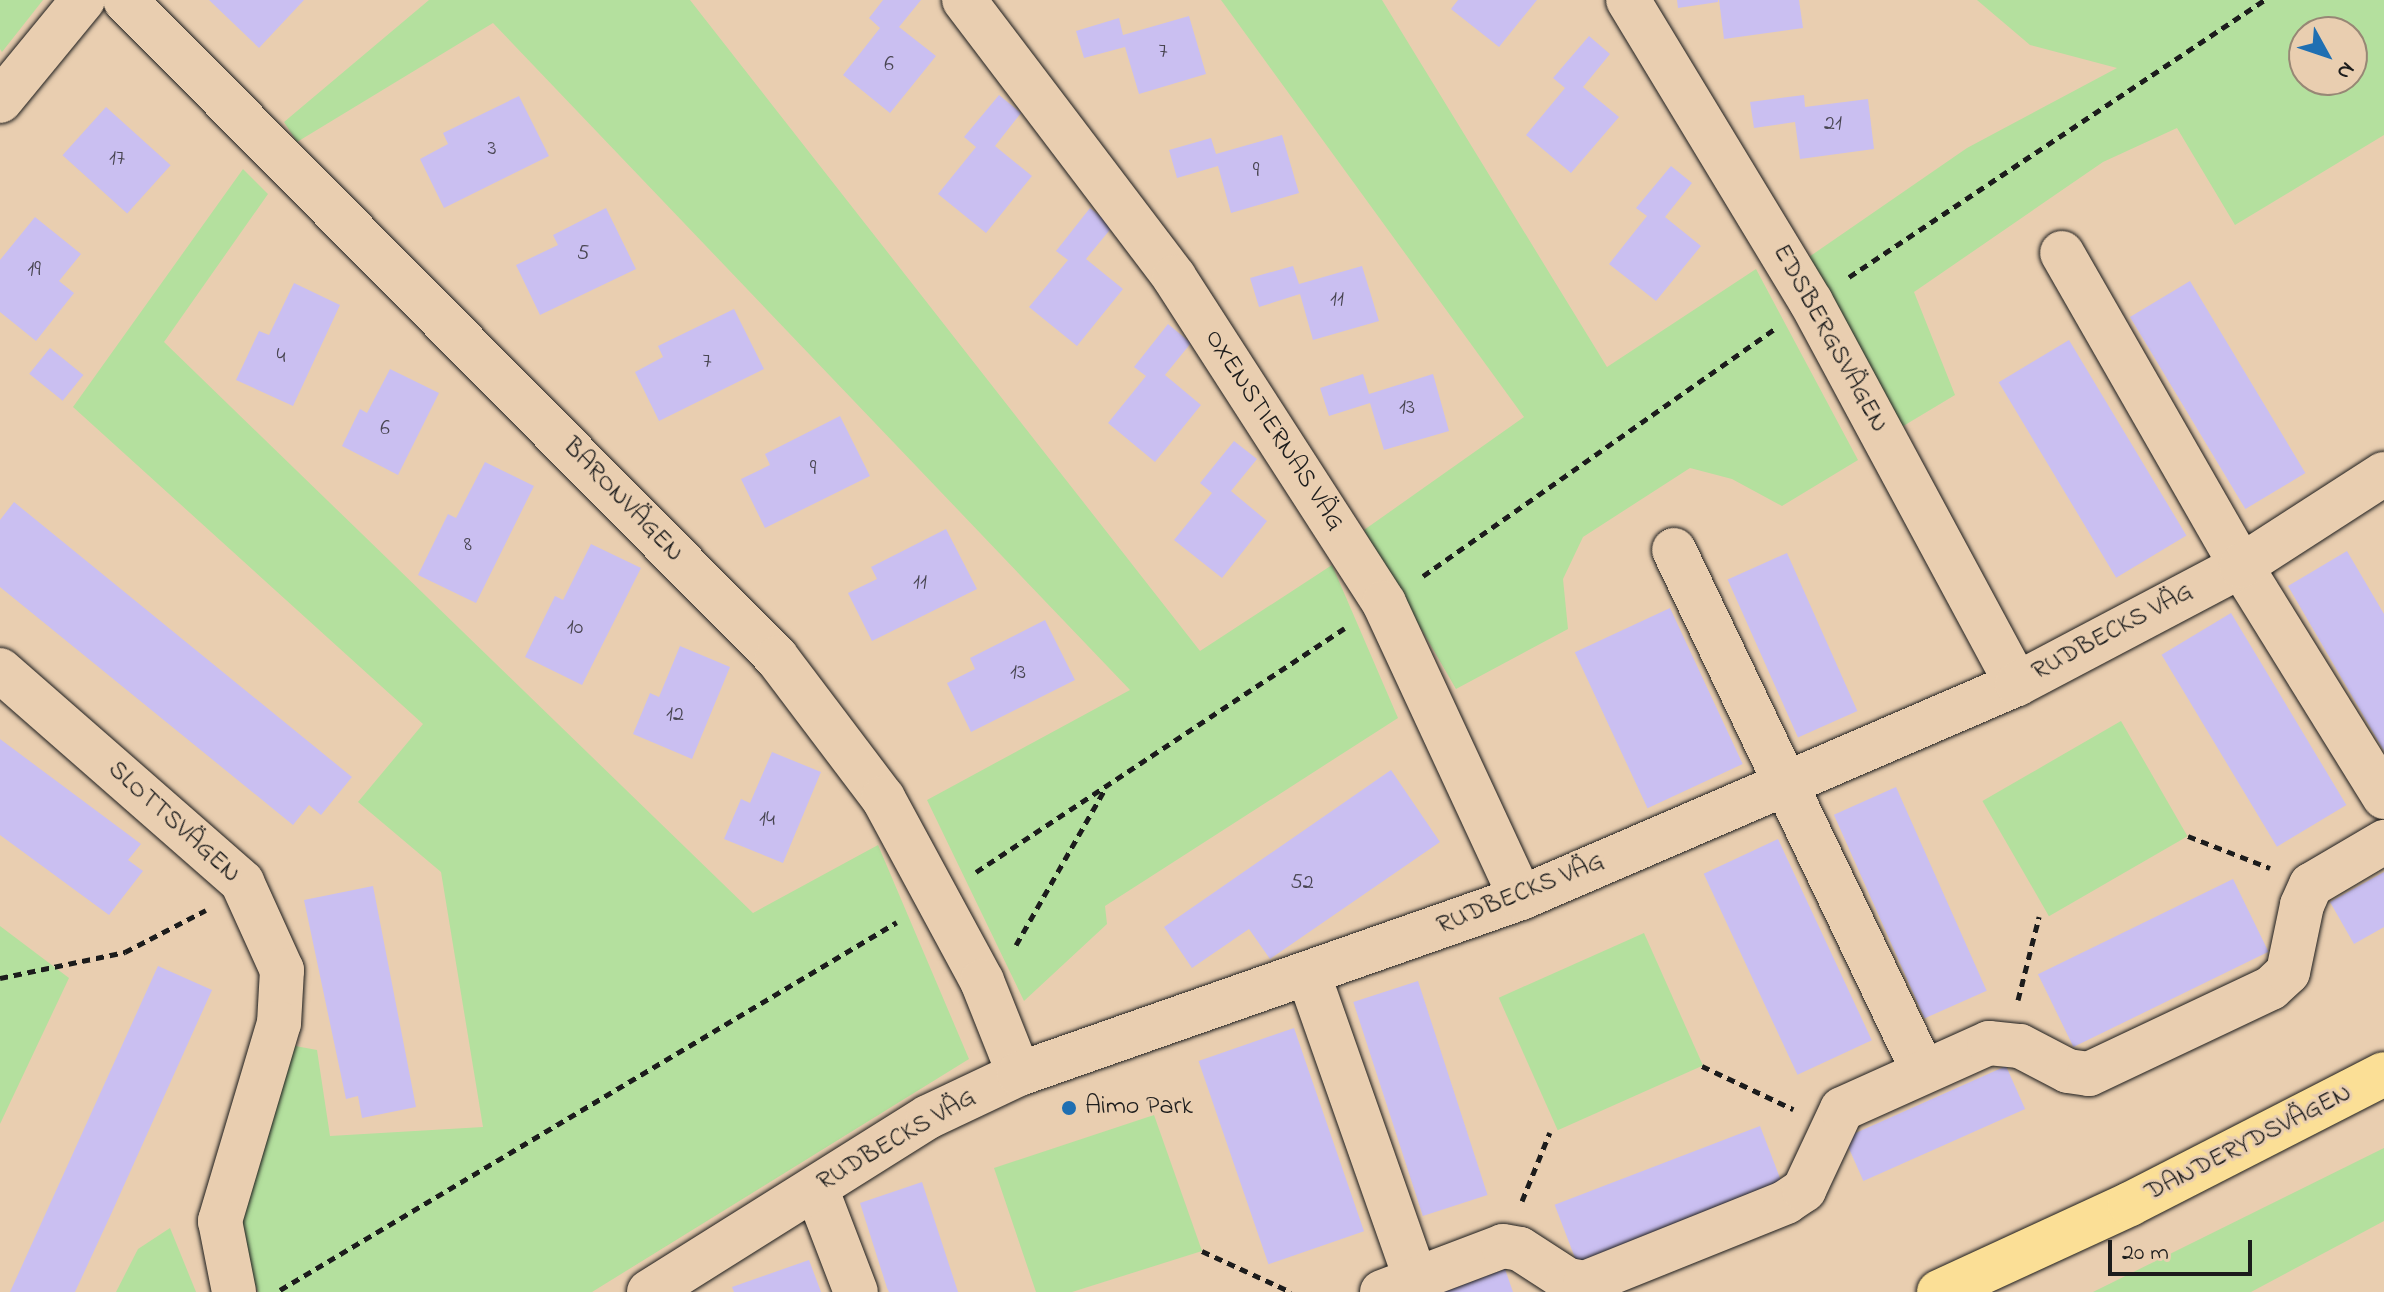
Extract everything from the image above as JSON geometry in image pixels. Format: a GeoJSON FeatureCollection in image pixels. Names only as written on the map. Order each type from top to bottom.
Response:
{"type":"FeatureCollection","features":[{"type":"Feature","properties":{"kind":"main road","name":"DANDERYDSVÄGEN"},"geometry":{"type":"LineString","coordinates":[[1939,1292],[2130,1204],[2384,1074]]}},
{"type":"Feature","properties":{"kind":"street"},"geometry":{"type":"LineString","coordinates":[[0,101],[83,0]]}},
{"type":"Feature","properties":{"kind":"street","name":"BARONVÄGEN"},"geometry":{"type":"LineString","coordinates":[[125,0],[777,658],[883,798],[982,981],[1019,1074]]}},
{"type":"Feature","properties":{"kind":"street","name":"OXENSTIERNAS VÄG"},"geometry":{"type":"LineString","coordinates":[[964,0],[1174,277],[1384,603],[1521,898]]}},
{"type":"Feature","properties":{"kind":"street","name":"EDSBERGSVÄGEN"},"geometry":{"type":"LineString","coordinates":[[1628,0],[1811,302],[2017,684]]}},
{"type":"Feature","properties":{"kind":"street"},"geometry":{"type":"LineString","coordinates":[[2062,253],[2241,566],[2384,797]]}},
{"type":"Feature","properties":{"kind":"street","name":"RUDBECKS VÄG"},"geometry":{"type":"LineString","coordinates":[[649,1292],[928,1117],[1019,1074],[1309,976],[1521,898],[1786,786],[2017,684],[2241,566],[2384,474]]}},
{"type":"Feature","properties":{"kind":"street"},"geometry":{"type":"LineString","coordinates":[[1674,550],[1923,1071]]}},
{"type":"Feature","properties":{"kind":"street","name":"SLOTTSVÄGEN"},"geometry":{"type":"LineString","coordinates":[[0,670],[247,891],[282,970],[279,1023],[220,1221],[234,1292]]}},
{"type":"Feature","properties":{"kind":"street"},"geometry":{"type":"LineString","coordinates":[[1309,976],[1399,1286],[1503,1246],[1520,1249],[1568,1280],[1585,1283],[1786,1202],[1804,1190],[1830,1126],[1842,1109],[1923,1071],[1989,1043],[2007,1043],[2068,1071],[2089,1074],[2271,988],[2288,972],[2302,905],[2311,885],[2384,842]]}},
{"type":"Feature","properties":{"kind":"street"},"geometry":{"type":"LineString","coordinates":[[816,1188],[856,1292]]}},
{"type":"Feature","properties":{"kind":"path"},"geometry":{"type":"LineString","coordinates":[[277,1292],[937,898],[1384,603],[1597,458],[1811,302],[2264,0]]}},
{"type":"Feature","properties":{"kind":"path"},"geometry":{"type":"LineString","coordinates":[[1014,950],[1106,786]]}},
{"type":"Feature","properties":{"kind":"path"},"geometry":{"type":"LineString","coordinates":[[2188,836],[2311,885]]}},
{"type":"Feature","properties":{"kind":"path"},"geometry":{"type":"LineString","coordinates":[[0,978],[125,952],[247,891]]}},
{"type":"Feature","properties":{"kind":"path"},"geometry":{"type":"LineString","coordinates":[[2007,1043],[2039,917]]}},
{"type":"Feature","properties":{"kind":"path"},"geometry":{"type":"LineString","coordinates":[[1702,1066],[1830,1126]]}},
{"type":"Feature","properties":{"kind":"path"},"geometry":{"type":"LineString","coordinates":[[1503,1246],[1550,1132]]}},
{"type":"Feature","properties":{"kind":"path"},"geometry":{"type":"LineString","coordinates":[[1202,1251],[1291,1292]]}},
{"type":"Feature","properties":{"kind":"green space"},"geometry":{"type":"Polygon","coordinates":[[[0,0],[43,0],[2,52],[0,49],[0,0]]]}},
{"type":"Feature","properties":{"kind":"green space"},"geometry":{"type":"Polygon","coordinates":[[[429,0],[690,0],[1200,651],[1332,565],[1398,718],[1105,906],[1107,924],[1024,1001],[927,800],[1130,690],[493,23],[297,142],[284,122],[429,0]]]}},
{"type":"Feature","properties":{"kind":"green space"},"geometry":{"type":"Polygon","coordinates":[[[1221,0],[1382,0],[1607,367],[1756,269],[1858,460],[1782,506],[1732,479],[1690,468],[1583,537],[1563,579],[1568,629],[1456,689],[1364,530],[1524,417],[1221,0]]]}},
{"type":"Feature","properties":{"kind":"green space"},"geometry":{"type":"Polygon","coordinates":[[[1977,0],[2384,0],[2384,135],[2235,225],[2177,128],[2103,162],[1914,292],[1955,395],[1900,428],[1806,259],[1967,148],[2117,68],[2030,45],[1977,0]]]}},
{"type":"Feature","properties":{"kind":"green space"},"geometry":{"type":"Polygon","coordinates":[[[243,169],[268,194],[164,342],[753,913],[878,845],[969,1059],[592,1292],[258,1292],[231,1223],[290,1045],[317,1050],[330,1136],[483,1127],[441,872],[358,802],[423,724],[73,407],[243,169]]]}},
{"type":"Feature","properties":{"kind":"green space"},"geometry":{"type":"Polygon","coordinates":[[[2121,721],[2188,836],[2049,916],[1982,801],[2121,721]]]}},
{"type":"Feature","properties":{"kind":"green space"},"geometry":{"type":"Polygon","coordinates":[[[0,926],[69,978],[0,1124],[0,926]]]}},
{"type":"Feature","properties":{"kind":"green space"},"geometry":{"type":"Polygon","coordinates":[[[1644,933],[1703,1065],[1558,1130],[1499,998],[1644,933]]]}},
{"type":"Feature","properties":{"kind":"green space"},"geometry":{"type":"Polygon","coordinates":[[[1154,1115],[1202,1251],[1072,1292],[1036,1292],[994,1168],[1154,1115]]]}},
{"type":"Feature","properties":{"kind":"green space"},"geometry":{"type":"Polygon","coordinates":[[[2384,1148],[2384,1221],[2251,1292],[2093,1292],[2384,1148]]]}},
{"type":"Feature","properties":{"kind":"green space"},"geometry":{"type":"Polygon","coordinates":[[[170,1228],[196,1292],[116,1292],[138,1249],[170,1228]]]}},
{"type":"Feature","properties":{"kind":"building"},"geometry":{"type":"Polygon","coordinates":[[[209,0],[304,0],[259,48],[209,0]]]}},
{"type":"Feature","properties":{"kind":"building"},"geometry":{"type":"Polygon","coordinates":[[[883,0],[921,0],[899,27],[936,56],[890,113],[843,75],[880,28],[869,18],[883,0]]]}},
{"type":"Feature","properties":{"kind":"building"},"geometry":{"type":"Polygon","coordinates":[[[1458,0],[1537,0],[1499,47],[1451,9],[1458,0]]]}},
{"type":"Feature","properties":{"kind":"building"},"geometry":{"type":"Polygon","coordinates":[[[1677,0],[1718,0],[1718,2],[1678,8],[1677,0]]]}},
{"type":"Feature","properties":{"kind":"building"},"geometry":{"type":"Polygon","coordinates":[[[1719,0],[1799,0],[1803,28],[1724,39],[1719,0]]]}},
{"type":"Feature","properties":{"kind":"building"},"geometry":{"type":"Polygon","coordinates":[[[1189,16],[1206,74],[1139,94],[1125,47],[1084,58],[1076,31],[1119,18],[1123,35],[1189,16]]]}},
{"type":"Feature","properties":{"kind":"building"},"geometry":{"type":"Polygon","coordinates":[[[1589,36],[1610,54],[1583,87],[1619,117],[1571,173],[1526,135],[1565,88],[1553,78],[1589,36]]]}},
{"type":"Feature","properties":{"kind":"building"},"geometry":{"type":"Polygon","coordinates":[[[999,95],[1021,113],[995,146],[1032,176],[986,233],[938,194],[976,147],[964,137],[999,95]]]}},
{"type":"Feature","properties":{"kind":"building"},"geometry":{"type":"Polygon","coordinates":[[[1804,95],[1805,107],[1868,99],[1874,149],[1800,159],[1795,122],[1754,128],[1750,102],[1804,95]]]}},
{"type":"Feature","properties":{"kind":"building"},"geometry":{"type":"Polygon","coordinates":[[[519,96],[549,156],[444,208],[420,159],[448,144],[443,133],[519,96]]]}},
{"type":"Feature","properties":{"kind":"building"},"geometry":{"type":"Polygon","coordinates":[[[106,107],[171,165],[127,214],[63,155],[106,107]]]}},
{"type":"Feature","properties":{"kind":"building"},"geometry":{"type":"Polygon","coordinates":[[[1282,135],[1299,193],[1231,213],[1218,166],[1177,178],[1169,150],[1211,138],[1216,154],[1282,135]]]}},
{"type":"Feature","properties":{"kind":"building"},"geometry":{"type":"Polygon","coordinates":[[[1671,166],[1692,183],[1665,217],[1701,246],[1656,301],[1609,264],[1647,216],[1636,208],[1671,166]]]}},
{"type":"Feature","properties":{"kind":"building"},"geometry":{"type":"Polygon","coordinates":[[[606,208],[636,269],[540,315],[516,265],[558,245],[553,235],[606,208]]]}},
{"type":"Feature","properties":{"kind":"building"},"geometry":{"type":"Polygon","coordinates":[[[1090,208],[1113,226],[1086,259],[1123,289],[1077,346],[1029,307],[1068,260],[1056,251],[1090,208]]]}},
{"type":"Feature","properties":{"kind":"building"},"geometry":{"type":"Polygon","coordinates":[[[35,217],[81,254],[59,281],[74,293],[36,341],[0,312],[0,260],[35,217]]]}},
{"type":"Feature","properties":{"kind":"building"},"geometry":{"type":"Polygon","coordinates":[[[1293,266],[1299,284],[1362,266],[1379,321],[1313,340],[1300,294],[1259,307],[1250,278],[1293,266]]]}},
{"type":"Feature","properties":{"kind":"building"},"geometry":{"type":"Polygon","coordinates":[[[2190,281],[2305,473],[2245,509],[2130,317],[2190,281]]]}},
{"type":"Feature","properties":{"kind":"building"},"geometry":{"type":"Polygon","coordinates":[[[294,283],[340,305],[293,406],[236,380],[259,331],[269,335],[294,283]]]}},
{"type":"Feature","properties":{"kind":"building"},"geometry":{"type":"Polygon","coordinates":[[[734,309],[764,369],[659,421],[635,372],[663,357],[658,346],[734,309]]]}},
{"type":"Feature","properties":{"kind":"building"},"geometry":{"type":"Polygon","coordinates":[[[1168,324],[1191,343],[1165,375],[1201,405],[1155,462],[1108,423],[1146,376],[1134,367],[1168,324]]]}},
{"type":"Feature","properties":{"kind":"building"},"geometry":{"type":"Polygon","coordinates":[[[2069,340],[2186,535],[2116,578],[1999,382],[2069,340]]]}},
{"type":"Feature","properties":{"kind":"building"},"geometry":{"type":"Polygon","coordinates":[[[50,348],[83,375],[63,401],[29,374],[50,348]]]}},
{"type":"Feature","properties":{"kind":"building"},"geometry":{"type":"Polygon","coordinates":[[[390,369],[439,393],[398,475],[342,446],[360,409],[367,413],[390,369]]]}},
{"type":"Feature","properties":{"kind":"building"},"geometry":{"type":"Polygon","coordinates":[[[1363,374],[1369,394],[1433,374],[1449,431],[1384,450],[1370,403],[1329,416],[1320,388],[1363,374]]]}},
{"type":"Feature","properties":{"kind":"building"},"geometry":{"type":"Polygon","coordinates":[[[840,416],[870,476],[765,528],[741,479],[770,465],[765,454],[840,416]]]}},
{"type":"Feature","properties":{"kind":"building"},"geometry":{"type":"Polygon","coordinates":[[[1234,441],[1257,459],[1231,491],[1267,521],[1222,578],[1174,540],[1212,493],[1200,483],[1234,441]]]}},
{"type":"Feature","properties":{"kind":"building"},"geometry":{"type":"Polygon","coordinates":[[[485,462],[534,486],[476,603],[418,575],[448,514],[456,518],[485,462]]]}},
{"type":"Feature","properties":{"kind":"building"},"geometry":{"type":"Polygon","coordinates":[[[14,502],[352,777],[321,815],[309,805],[293,825],[0,587],[0,520],[14,502]]]}},
{"type":"Feature","properties":{"kind":"building"},"geometry":{"type":"Polygon","coordinates":[[[946,529],[977,589],[872,641],[848,593],[877,579],[871,567],[946,529]]]}},
{"type":"Feature","properties":{"kind":"building"},"geometry":{"type":"Polygon","coordinates":[[[591,544],[641,568],[582,685],[525,657],[555,596],[563,600],[591,544]]]}},
{"type":"Feature","properties":{"kind":"building"},"geometry":{"type":"Polygon","coordinates":[[[2347,551],[2384,614],[2384,751],[2288,586],[2347,551]]]}},
{"type":"Feature","properties":{"kind":"building"},"geometry":{"type":"Polygon","coordinates":[[[1787,553],[1857,711],[1798,737],[1728,579],[1787,553]]]}},
{"type":"Feature","properties":{"kind":"building"},"geometry":{"type":"Polygon","coordinates":[[[1670,608],[1743,764],[1648,808],[1575,652],[1670,608]]]}},
{"type":"Feature","properties":{"kind":"building"},"geometry":{"type":"Polygon","coordinates":[[[2231,613],[2346,805],[2277,847],[2162,655],[2231,613]]]}},
{"type":"Feature","properties":{"kind":"building"},"geometry":{"type":"Polygon","coordinates":[[[1045,620],[1075,680],[971,732],[947,683],[975,669],[970,658],[1045,620]]]}},
{"type":"Feature","properties":{"kind":"building"},"geometry":{"type":"Polygon","coordinates":[[[680,646],[730,667],[692,759],[633,734],[650,693],[659,697],[680,646]]]}},
{"type":"Feature","properties":{"kind":"building"},"geometry":{"type":"Polygon","coordinates":[[[0,739],[141,844],[128,860],[143,871],[109,915],[0,835],[0,739]]]}},
{"type":"Feature","properties":{"kind":"building"},"geometry":{"type":"Polygon","coordinates":[[[772,752],[821,772],[783,863],[724,839],[741,799],[750,803],[772,752]]]}},
{"type":"Feature","properties":{"kind":"building"},"geometry":{"type":"Polygon","coordinates":[[[1391,770],[1440,842],[1270,959],[1249,929],[1192,968],[1164,927],[1391,770]]]}},
{"type":"Feature","properties":{"kind":"building"},"geometry":{"type":"Polygon","coordinates":[[[1896,787],[1987,991],[1925,1018],[1834,815],[1896,787]]]}},
{"type":"Feature","properties":{"kind":"building"},"geometry":{"type":"Polygon","coordinates":[[[1778,839],[1872,1040],[1798,1075],[1704,874],[1778,839]]]}},
{"type":"Feature","properties":{"kind":"building"},"geometry":{"type":"Polygon","coordinates":[[[2384,872],[2384,927],[2354,944],[2330,902],[2384,872]]]}},
{"type":"Feature","properties":{"kind":"building"},"geometry":{"type":"Polygon","coordinates":[[[2233,879],[2269,952],[2073,1047],[2038,974],[2233,879]]]}},
{"type":"Feature","properties":{"kind":"building"},"geometry":{"type":"Polygon","coordinates":[[[373,886],[416,1107],[362,1118],[358,1096],[346,1099],[304,900],[373,886]]]}},
{"type":"Feature","properties":{"kind":"building"},"geometry":{"type":"Polygon","coordinates":[[[158,966],[212,990],[112,1212],[75,1292],[10,1292],[158,966]]]}},
{"type":"Feature","properties":{"kind":"building"},"geometry":{"type":"Polygon","coordinates":[[[1418,981],[1488,1195],[1423,1216],[1353,1002],[1418,981]]]}},
{"type":"Feature","properties":{"kind":"building"},"geometry":{"type":"Polygon","coordinates":[[[1294,1028],[1364,1231],[1268,1264],[1199,1061],[1294,1028]]]}},
{"type":"Feature","properties":{"kind":"building"},"geometry":{"type":"Polygon","coordinates":[[[2006,1066],[2025,1109],[1863,1181],[1844,1138],[2006,1066]]]}},
{"type":"Feature","properties":{"kind":"building"},"geometry":{"type":"Polygon","coordinates":[[[1760,1126],[1784,1189],[1579,1268],[1555,1205],[1760,1126]]]}},
{"type":"Feature","properties":{"kind":"building"},"geometry":{"type":"Polygon","coordinates":[[[922,1182],[958,1292],[889,1292],[887,1288],[860,1203],[922,1182]]]}},
{"type":"Feature","properties":{"kind":"building"},"geometry":{"type":"Polygon","coordinates":[[[809,1260],[821,1292],[734,1292],[732,1287],[809,1260]]]}},
{"type":"Feature","properties":{"kind":"building"},"geometry":{"type":"Polygon","coordinates":[[[1505,1269],[1513,1292],[1442,1292],[1505,1269]]]}},
{"type":"Feature","properties":{"kind":"place","name":"Aimo Park"},"geometry":{"type":"Point","coordinates":[1069,1108]}}]}
